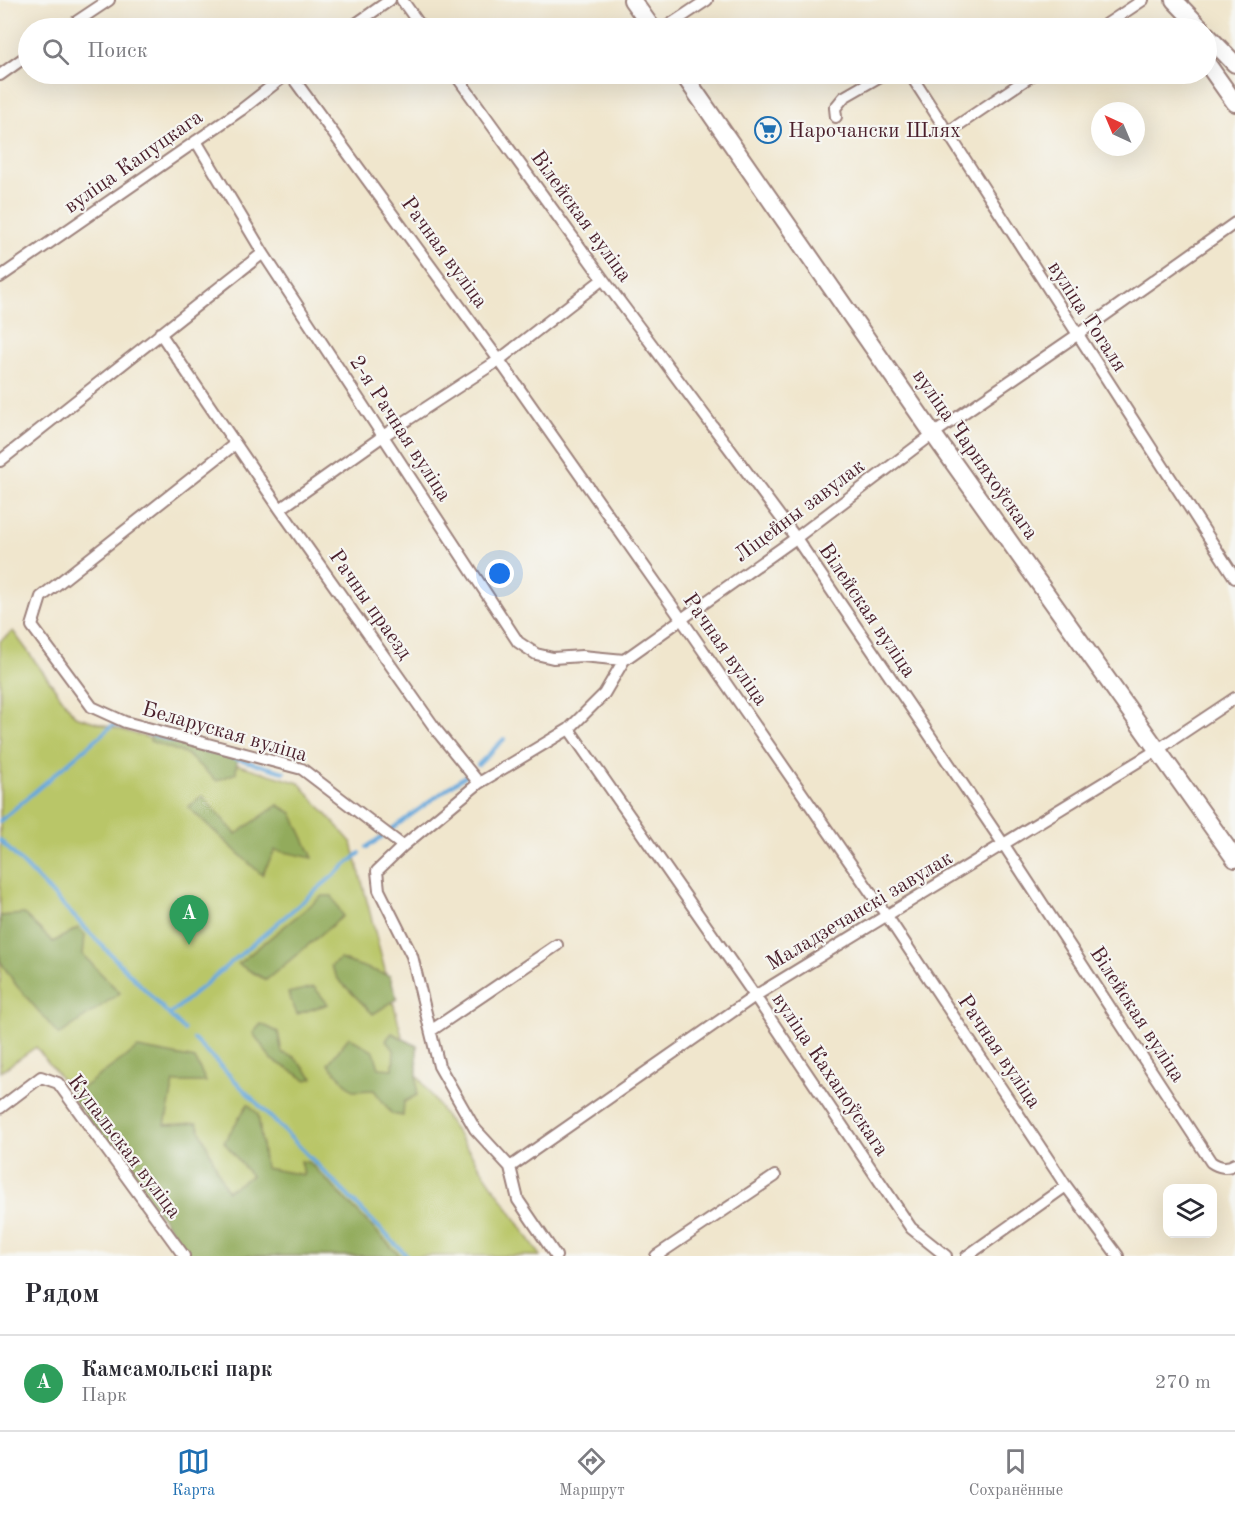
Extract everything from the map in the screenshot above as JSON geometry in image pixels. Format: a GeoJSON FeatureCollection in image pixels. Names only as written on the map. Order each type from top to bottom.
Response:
{"type":"FeatureCollection","features":[{"type":"Feature","properties":{"kind":"main road"},"geometry":{"type":"LineString","coordinates":[[632,0],[645,18]]}},
{"type":"Feature","properties":{"kind":"main road"},"geometry":{"type":"LineString","coordinates":[[1172,0],[1181,18]]}},
{"type":"Feature","properties":{"kind":"main road"},"geometry":{"type":"LineString","coordinates":[[1172,0],[1191,18]]}},
{"type":"Feature","properties":{"kind":"main road"},"geometry":{"type":"LineString","coordinates":[[1217,45],[1235,64]]}},
{"type":"Feature","properties":{"kind":"main road"},"geometry":{"type":"LineString","coordinates":[[1217,78],[1235,103]]}},
{"type":"Feature","properties":{"kind":"main road","name":"вуліца Чарняхоўскага"},"geometry":{"type":"LineString","coordinates":[[690,84],[933,434],[1235,859]]}},
{"type":"Feature","properties":{"kind":"street"},"geometry":{"type":"LineString","coordinates":[[82,18],[109,0]]}},
{"type":"Feature","properties":{"kind":"street"},"geometry":{"type":"LineString","coordinates":[[364,18],[390,0]]}},
{"type":"Feature","properties":{"kind":"street"},"geometry":{"type":"LineString","coordinates":[[402,0],[415,18]]}},
{"type":"Feature","properties":{"kind":"street"},"geometry":{"type":"LineString","coordinates":[[680,18],[707,0]]}},
{"type":"Feature","properties":{"kind":"street"},"geometry":{"type":"LineString","coordinates":[[1116,18],[1143,0]]}},
{"type":"Feature","properties":{"kind":"street"},"geometry":{"type":"LineString","coordinates":[[0,75],[18,62]]}},
{"type":"Feature","properties":{"kind":"street","name":"вуліца Капуцкага"},"geometry":{"type":"LineString","coordinates":[[0,277],[275,84]]}},
{"type":"Feature","properties":{"kind":"street","name":"Рачная вуліца"},"geometry":{"type":"LineString","coordinates":[[295,84],[500,360],[887,916],[1066,1186],[1118,1256]]}},
{"type":"Feature","properties":{"kind":"street","name":"Вілейская вуліца"},"geometry":{"type":"LineString","coordinates":[[462,84],[603,279],[796,538],[1004,845],[1211,1162],[1218,1167],[1232,1167],[1235,1164]]}},
{"type":"Feature","properties":{"kind":"street"},"geometry":{"type":"LineString","coordinates":[[836,117],[835,108],[844,97],[867,84]]}},
{"type":"Feature","properties":{"kind":"street","name":"вуліца Гогаля"},"geometry":{"type":"LineString","coordinates":[[917,84],[1235,578]]}},
{"type":"Feature","properties":{"kind":"street"},"geometry":{"type":"LineString","coordinates":[[948,132],[1019,84]]}},
{"type":"Feature","properties":{"kind":"street","name":"2-я Рачная вуліца"},"geometry":{"type":"LineString","coordinates":[[196,141],[262,253],[518,642],[536,654],[624,660]]}},
{"type":"Feature","properties":{"kind":"street","name":"Ліцейны завулак"},"geometry":{"type":"LineString","coordinates":[[403,846],[479,783],[569,729],[604,694],[624,660],[796,538],[933,434],[1235,223]]}},
{"type":"Feature","properties":{"kind":"street"},"geometry":{"type":"LineString","coordinates":[[0,461],[262,253]]}},
{"type":"Feature","properties":{"kind":"street"},"geometry":{"type":"LineString","coordinates":[[280,509],[383,436],[500,360],[603,279]]}},
{"type":"Feature","properties":{"kind":"street","name":"Рачны праезд"},"geometry":{"type":"LineString","coordinates":[[160,333],[280,509],[437,731],[479,783]]}},
{"type":"Feature","properties":{"kind":"street","name":"Беларуская вуліца"},"geometry":{"type":"LineString","coordinates":[[235,444],[41,597],[32,626],[92,707],[125,722],[302,769],[403,846]]}},
{"type":"Feature","properties":{"kind":"street","name":"Маладзечанскі завулак"},"geometry":{"type":"LineString","coordinates":[[510,1167],[755,996],[1004,845],[1157,750],[1235,698]]}},
{"type":"Feature","properties":{"kind":"street","name":"вуліца Каханоўскага"},"geometry":{"type":"LineString","coordinates":[[569,729],[755,996],[911,1228],[946,1256]]}},
{"type":"Feature","properties":{"kind":"street"},"geometry":{"type":"LineString","coordinates":[[403,846],[377,871],[380,890],[412,956],[439,1066],[475,1129],[510,1167],[518,1200],[556,1256]]}},
{"type":"Feature","properties":{"kind":"street"},"geometry":{"type":"LineString","coordinates":[[432,1030],[557,945]]}},
{"type":"Feature","properties":{"kind":"street","name":"Купальская вуліца"},"geometry":{"type":"LineString","coordinates":[[0,1108],[41,1077],[58,1083],[184,1256]]}},
{"type":"Feature","properties":{"kind":"street"},"geometry":{"type":"LineString","coordinates":[[656,1256],[776,1176]]}},
{"type":"Feature","properties":{"kind":"street"},"geometry":{"type":"LineString","coordinates":[[967,1256],[1066,1186]]}},
{"type":"Feature","properties":{"kind":"green space"},"geometry":{"type":"Polygon","coordinates":[[[13,631],[75,716],[299,783],[352,843],[409,1063],[541,1256],[202,1256],[36,1047],[0,1072],[0,641],[13,631]]]}},
{"type":"Feature","properties":{"kind":"green space"},"geometry":{"type":"Polygon","coordinates":[[[151,736],[237,760],[236,773],[217,781],[186,754],[150,741],[151,736]]]}},
{"type":"Feature","properties":{"kind":"green space"},"geometry":{"type":"Polygon","coordinates":[[[202,796],[236,834],[278,805],[292,813],[313,858],[275,850],[262,875],[188,807],[202,796]]]}},
{"type":"Feature","properties":{"kind":"green space"},"geometry":{"type":"Polygon","coordinates":[[[322,896],[332,896],[343,916],[266,980],[238,964],[322,896]]]}},
{"type":"Feature","properties":{"kind":"green space"},"geometry":{"type":"Polygon","coordinates":[[[24,914],[53,942],[78,928],[85,935],[83,955],[120,993],[59,1035],[16,985],[0,961],[0,916],[24,914]]]}},
{"type":"Feature","properties":{"kind":"green space"},"geometry":{"type":"Polygon","coordinates":[[[340,959],[390,976],[397,999],[373,1014],[338,979],[331,966],[340,959]]]}},
{"type":"Feature","properties":{"kind":"green space"},"geometry":{"type":"Polygon","coordinates":[[[314,987],[328,1004],[297,1014],[288,993],[314,987]]]}},
{"type":"Feature","properties":{"kind":"green space"},"geometry":{"type":"Polygon","coordinates":[[[261,1024],[278,1032],[282,1053],[294,1057],[313,1078],[307,1080],[271,1059],[253,1033],[261,1024]]]}},
{"type":"Feature","properties":{"kind":"green space"},"geometry":{"type":"Polygon","coordinates":[[[392,1033],[417,1046],[417,1095],[404,1102],[403,1116],[392,1114],[374,1090],[353,1091],[328,1064],[349,1037],[374,1052],[379,1068],[393,1069],[394,1050],[386,1040],[392,1033]]]}},
{"type":"Feature","properties":{"kind":"green space"},"geometry":{"type":"Polygon","coordinates":[[[138,1048],[195,1059],[206,1082],[174,1082],[165,1125],[197,1123],[227,1191],[251,1176],[224,1142],[248,1104],[258,1114],[265,1168],[304,1175],[301,1161],[310,1163],[400,1256],[191,1256],[71,1096],[138,1048]]]}},
{"type":"Feature","properties":{"kind":"waterway"},"geometry":{"type":"LineString","coordinates":[[0,821],[114,724],[124,727]]}},
{"type":"Feature","properties":{"kind":"waterway"},"geometry":{"type":"LineString","coordinates":[[146,733],[284,772]]}},
{"type":"Feature","properties":{"kind":"waterway"},"geometry":{"type":"LineString","coordinates":[[478,765],[504,739]]}},
{"type":"Feature","properties":{"kind":"waterway"},"geometry":{"type":"LineString","coordinates":[[389,831],[469,773]]}},
{"type":"Feature","properties":{"kind":"waterway"},"geometry":{"type":"LineString","coordinates":[[367,847],[383,836]]}},
{"type":"Feature","properties":{"kind":"waterway"},"geometry":{"type":"LineString","coordinates":[[0,840],[184,1030]]}},
{"type":"Feature","properties":{"kind":"waterway"},"geometry":{"type":"LineString","coordinates":[[169,1015],[360,853]]}},
{"type":"Feature","properties":{"kind":"waterway"},"geometry":{"type":"LineString","coordinates":[[194,1039],[407,1256]]}},
{"type":"Feature","properties":{"kind":"place","name":"Нарочански Шлях"},"geometry":{"type":"Point","coordinates":[768,130]}},
{"type":"Feature","properties":{"kind":"place","name":"Камсамольскі парк"},"geometry":{"type":"Point","coordinates":[189,945]}}]}
